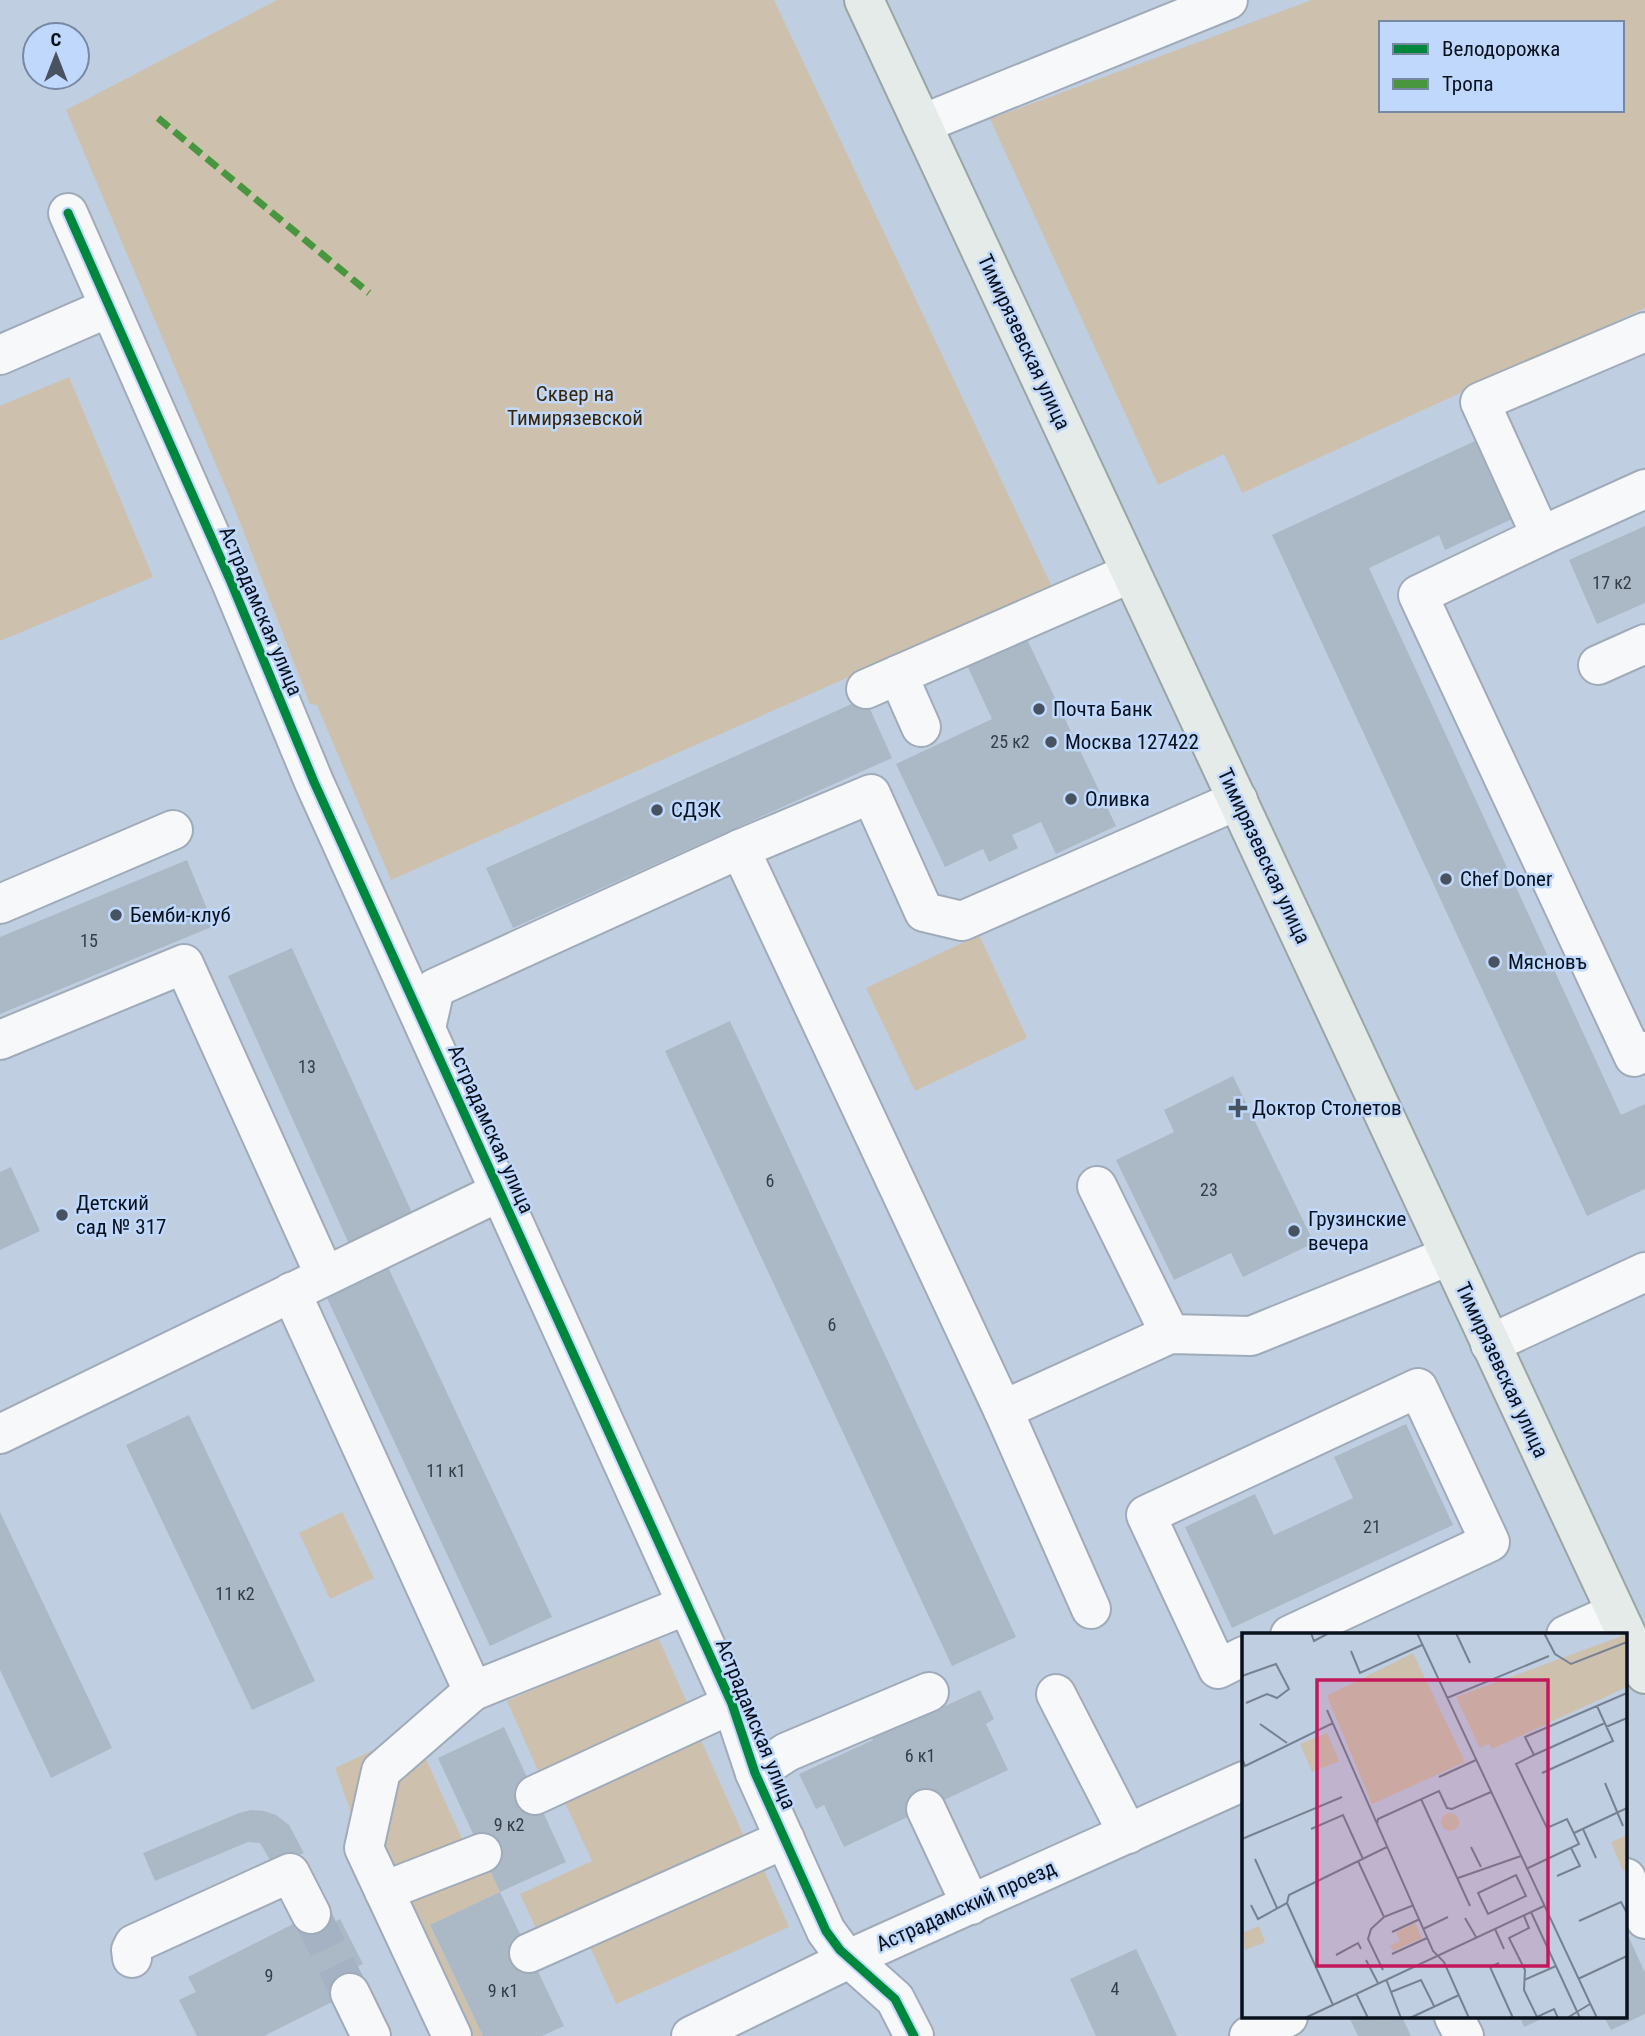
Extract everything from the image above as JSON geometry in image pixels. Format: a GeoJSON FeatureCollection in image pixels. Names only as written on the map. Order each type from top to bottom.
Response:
{"type":"FeatureCollection","features":[{"type":"Feature","properties":{"kind":"main road","name":"Тимирязевская улица"},"geometry":{"type":"LineString","coordinates":[[864,0],[1625,1633]]}},
{"type":"Feature","properties":{"kind":"main road","name":"Тимирязевская улица"},"geometry":{"type":"LineString","coordinates":[[1628,1639],[1645,1674]]}},
{"type":"Feature","properties":{"kind":"street"},"geometry":{"type":"LineString","coordinates":[[922,124],[1228,0]]}},
{"type":"Feature","properties":{"kind":"street","name":"Астрадамская улица"},"geometry":{"type":"LineString","coordinates":[[68,213],[231,582],[314,782],[732,1704],[755,1773],[826,1931],[840,1950],[895,1999],[914,2036]]}},
{"type":"Feature","properties":{"kind":"street"},"geometry":{"type":"LineString","coordinates":[[0,355],[108,308]]}},
{"type":"Feature","properties":{"kind":"street"},"geometry":{"type":"LineString","coordinates":[[1541,536],[1479,402],[1645,332]]}},
{"type":"Feature","properties":{"kind":"street"},"geometry":{"type":"LineString","coordinates":[[1645,489],[1418,595],[1634,1056],[1645,1051]]}},
{"type":"Feature","properties":{"kind":"street"},"geometry":{"type":"LineString","coordinates":[[921,727],[882,682],[1131,573]]}},
{"type":"Feature","properties":{"kind":"street"},"geometry":{"type":"LineString","coordinates":[[1598,665],[1645,644]]}},
{"type":"Feature","properties":{"kind":"street"},"geometry":{"type":"LineString","coordinates":[[426,1028],[435,988],[740,849],[871,794],[924,912],[962,922],[1238,800]]}},
{"type":"Feature","properties":{"kind":"street"},"geometry":{"type":"LineString","coordinates":[[0,904],[173,830]]}},
{"type":"Feature","properties":{"kind":"street"},"geometry":{"type":"LineString","coordinates":[[740,849],[1003,1410],[1091,1609]]}},
{"type":"Feature","properties":{"kind":"street"},"geometry":{"type":"LineString","coordinates":[[0,1040],[184,964],[325,1276]]}},
{"type":"Feature","properties":{"kind":"street"},"geometry":{"type":"LineString","coordinates":[[1097,1186],[1170,1334]]}},
{"type":"Feature","properties":{"kind":"street"},"geometry":{"type":"LineString","coordinates":[[0,1434],[499,1192]]}},
{"type":"Feature","properties":{"kind":"street"},"geometry":{"type":"LineString","coordinates":[[1003,1410],[1170,1334],[1251,1336],[1449,1256]]}},
{"type":"Feature","properties":{"kind":"street"},"geometry":{"type":"LineString","coordinates":[[1490,1344],[1645,1272]]}},
{"type":"Feature","properties":{"kind":"street"},"geometry":{"type":"LineString","coordinates":[[291,1292],[473,1691]]}},
{"type":"Feature","properties":{"kind":"street"},"geometry":{"type":"LineString","coordinates":[[1242,1658],[1218,1669],[1146,1515],[1418,1388],[1490,1542],[1355,1621],[1299,1633]]}},
{"type":"Feature","properties":{"kind":"street"},"geometry":{"type":"LineString","coordinates":[[452,2036],[364,1848],[381,1771],[473,1691],[687,1605]]}},
{"type":"Feature","properties":{"kind":"street"},"geometry":{"type":"LineString","coordinates":[[1570,1633],[1615,1612]]}},
{"type":"Feature","properties":{"kind":"street"},"geometry":{"type":"LineString","coordinates":[[755,1773],[787,1752],[929,1692]]}},
{"type":"Feature","properties":{"kind":"street"},"geometry":{"type":"LineString","coordinates":[[1056,1694],[1128,1834]]}},
{"type":"Feature","properties":{"kind":"street"},"geometry":{"type":"LineString","coordinates":[[536,1795],[732,1704]]}},
{"type":"Feature","properties":{"kind":"street","name":"Астрадамский проезд"},"geometry":{"type":"LineString","coordinates":[[691,2036],[851,1958],[1242,1782]]}},
{"type":"Feature","properties":{"kind":"street"},"geometry":{"type":"LineString","coordinates":[[926,1809],[971,1905]]}},
{"type":"Feature","properties":{"kind":"street"},"geometry":{"type":"LineString","coordinates":[[529,1954],[785,1839]]}},
{"type":"Feature","properties":{"kind":"street"},"geometry":{"type":"LineString","coordinates":[[384,1891],[482,1853]]}},
{"type":"Feature","properties":{"kind":"street"},"geometry":{"type":"LineString","coordinates":[[132,1958],[131,1950],[134,1944],[290,1873],[311,1914]]}},
{"type":"Feature","properties":{"kind":"street"},"geometry":{"type":"LineString","coordinates":[[1628,1882],[1645,1919]]}},
{"type":"Feature","properties":{"kind":"street"},"geometry":{"type":"LineString","coordinates":[[350,1993],[371,2036]]}},
{"type":"Feature","properties":{"kind":"street"},"geometry":{"type":"LineString","coordinates":[[1249,2036],[1286,2018]]}},
{"type":"Feature","properties":{"kind":"street"},"geometry":{"type":"LineString","coordinates":[[1455,2018],[1464,2036]]}},
{"type":"Feature","properties":{"kind":"green space","name":"Сквер на Тимирязевской"},"geometry":{"type":"Polygon","coordinates":[[[277,0],[774,0],[1052,587],[391,880],[317,705],[310,704],[236,512],[66,110],[277,0]]]}},
{"type":"Feature","properties":{"kind":"green space"},"geometry":{"type":"Polygon","coordinates":[[[1312,0],[1645,0],[1645,308],[1242,493],[1224,454],[1158,485],[990,119],[1312,0]]]}},
{"type":"Feature","properties":{"kind":"green space"},"geometry":{"type":"Polygon","coordinates":[[[69,377],[153,577],[0,641],[0,406],[69,377]]]}},
{"type":"Feature","properties":{"kind":"green space"},"geometry":{"type":"Polygon","coordinates":[[[979,935],[1027,1038],[915,1091],[866,988],[979,935]]]}},
{"type":"Feature","properties":{"kind":"green space"},"geometry":{"type":"Polygon","coordinates":[[[342,1512],[374,1578],[330,1599],[299,1533],[342,1512]]]}},
{"type":"Feature","properties":{"kind":"green space"},"geometry":{"type":"Polygon","coordinates":[[[657,1635],[689,1707],[539,1773],[507,1701],[657,1635]]]}},
{"type":"Feature","properties":{"kind":"green space"},"geometry":{"type":"Polygon","coordinates":[[[418,1729],[360,1837],[335,1768],[418,1729]]]}},
{"type":"Feature","properties":{"kind":"green space"},"geometry":{"type":"Polygon","coordinates":[[[696,1729],[746,1841],[538,1933],[520,1894],[592,1861],[560,1792],[696,1729]]]}},
{"type":"Feature","properties":{"kind":"green space"},"geometry":{"type":"Polygon","coordinates":[[[425,1757],[468,1852],[387,1884],[370,1847],[388,1770],[425,1757]]]}},
{"type":"Feature","properties":{"kind":"green space"},"geometry":{"type":"Polygon","coordinates":[[[483,1856],[500,1892],[430,1926],[483,2036],[458,2036],[391,1894],[483,1856]]]}},
{"type":"Feature","properties":{"kind":"green space"},"geometry":{"type":"Polygon","coordinates":[[[759,1859],[789,1927],[616,2004],[585,1936],[759,1859]]]}},
{"type":"Feature","properties":{"kind":"building"},"geometry":{"type":"Polygon","coordinates":[[[1475,441],[1512,519],[1445,550],[1439,535],[1369,568],[1621,1115],[1645,1104],[1645,1189],[1587,1216],[1272,535],[1475,441]]]}},
{"type":"Feature","properties":{"kind":"building"},"geometry":{"type":"Polygon","coordinates":[[[1645,526],[1645,603],[1597,624],[1569,560],[1645,526]]]}},
{"type":"Feature","properties":{"kind":"building"},"geometry":{"type":"Polygon","coordinates":[[[1024,633],[1116,826],[1056,854],[1041,822],[1012,835],[1018,848],[989,862],[983,849],[945,867],[896,764],[992,719],[965,661],[1024,633]]]}},
{"type":"Feature","properties":{"kind":"building"},"geometry":{"type":"Polygon","coordinates":[[[865,698],[892,758],[513,928],[486,868],[865,698]]]}},
{"type":"Feature","properties":{"kind":"building"},"geometry":{"type":"Polygon","coordinates":[[[187,860],[214,926],[0,1014],[0,937],[187,860]]]}},
{"type":"Feature","properties":{"kind":"building"},"geometry":{"type":"Polygon","coordinates":[[[292,948],[413,1215],[349,1244],[228,976],[292,948]]]}},
{"type":"Feature","properties":{"kind":"building"},"geometry":{"type":"Polygon","coordinates":[[[730,1021],[1016,1637],[952,1666],[665,1051],[730,1021]]]}},
{"type":"Feature","properties":{"kind":"building"},"geometry":{"type":"Polygon","coordinates":[[[1233,1076],[1314,1243],[1243,1277],[1231,1253],[1174,1280],[1116,1160],[1174,1132],[1164,1110],[1233,1076]]]}},
{"type":"Feature","properties":{"kind":"building"},"geometry":{"type":"Polygon","coordinates":[[[11,1167],[40,1231],[0,1250],[0,1172],[11,1167]]]}},
{"type":"Feature","properties":{"kind":"building"},"geometry":{"type":"Polygon","coordinates":[[[388,1267],[552,1617],[490,1646],[326,1296],[388,1267]]]}},
{"type":"Feature","properties":{"kind":"building"},"geometry":{"type":"Polygon","coordinates":[[[189,1415],[315,1681],[252,1710],[126,1445],[189,1415]]]}},
{"type":"Feature","properties":{"kind":"building"},"geometry":{"type":"Polygon","coordinates":[[[1406,1424],[1453,1525],[1232,1628],[1185,1527],[1255,1494],[1274,1535],[1353,1498],[1334,1457],[1406,1424]]]}},
{"type":"Feature","properties":{"kind":"building"},"geometry":{"type":"Polygon","coordinates":[[[0,1512],[112,1748],[51,1778],[0,1670],[0,1512]]]}},
{"type":"Feature","properties":{"kind":"building"},"geometry":{"type":"Polygon","coordinates":[[[980,1690],[994,1719],[986,1724],[1008,1770],[844,1847],[824,1805],[816,1809],[799,1774],[873,1740],[869,1732],[904,1715],[908,1723],[980,1690]]]}},
{"type":"Feature","properties":{"kind":"building"},"geometry":{"type":"Polygon","coordinates":[[[504,1727],[566,1862],[500,1892],[438,1758],[504,1727]]]}},
{"type":"Feature","properties":{"kind":"building"},"geometry":{"type":"Polygon","coordinates":[[[251,1810],[276,1815],[289,1825],[304,1853],[273,1865],[260,1843],[248,1842],[155,1881],[143,1853],[251,1810]]]}},
{"type":"Feature","properties":{"kind":"building"},"geometry":{"type":"Polygon","coordinates":[[[500,1892],[564,2026],[542,2036],[483,2036],[430,1925],[500,1892]]]}},
{"type":"Feature","properties":{"kind":"building"},"geometry":{"type":"Polygon","coordinates":[[[315,1913],[322,1928],[340,1919],[363,1964],[345,1972],[354,1991],[264,2036],[197,2036],[179,2000],[196,1992],[188,1977],[315,1913]]]}},
{"type":"Feature","properties":{"kind":"building"},"geometry":{"type":"Polygon","coordinates":[[[1628,1935],[1645,1973],[1645,2014],[1611,2030],[1605,2018],[1628,2018],[1628,1935]]]}},
{"type":"Feature","properties":{"kind":"building"},"geometry":{"type":"Polygon","coordinates":[[[1136,1949],[1177,2036],[1096,2036],[1070,1979],[1136,1949]]]}},
{"type":"Feature","properties":{"kind":"building"},"geometry":{"type":"Polygon","coordinates":[[[1349,2018],[1402,2018],[1411,2036],[1358,2036],[1349,2018]]]}},
{"type":"Feature","properties":{"kind":"building"},"geometry":{"type":"Polygon","coordinates":[[[1520,2018],[1544,2018],[1524,2027],[1520,2018]]]}},
{"type":"Feature","properties":{"kind":"tunnel"},"geometry":{"type":"LineString","coordinates":[[311,1914],[350,1993]]}},
{"type":"Feature","properties":{"kind":"marked path"},"geometry":{"type":"LineString","coordinates":[[158,118],[369,293]]}},
{"type":"Feature","properties":{"kind":"cycle path"},"geometry":{"type":"LineString","coordinates":[[68,213],[231,582],[314,782],[732,1704],[755,1773],[826,1931],[840,1950],[895,1999],[914,2036]]}},
{"type":"Feature","properties":{"kind":"place","name":"Почта Банк"},"geometry":{"type":"Point","coordinates":[1039,709]}},
{"type":"Feature","properties":{"kind":"place","name":"Москва 127422"},"geometry":{"type":"Point","coordinates":[1051,742]}},
{"type":"Feature","properties":{"kind":"place","name":"Оливка"},"geometry":{"type":"Point","coordinates":[1071,799]}},
{"type":"Feature","properties":{"kind":"place","name":"СДЭК"},"geometry":{"type":"Point","coordinates":[657,810]}},
{"type":"Feature","properties":{"kind":"place","name":"Chef Doner"},"geometry":{"type":"Point","coordinates":[1446,879]}},
{"type":"Feature","properties":{"kind":"place","name":"Бемби-клуб"},"geometry":{"type":"Point","coordinates":[116,915]}},
{"type":"Feature","properties":{"kind":"place","name":"Мясновъ"},"geometry":{"type":"Point","coordinates":[1494,962]}},
{"type":"Feature","properties":{"kind":"place","name":"Доктор Столетов"},"geometry":{"type":"Point","coordinates":[1238,1108]}},
{"type":"Feature","properties":{"kind":"place","name":"Детский сад № 317"},"geometry":{"type":"Point","coordinates":[62,1215]}},
{"type":"Feature","properties":{"kind":"place","name":"Грузинские вечера"},"geometry":{"type":"Point","coordinates":[1294,1231]}}]}
